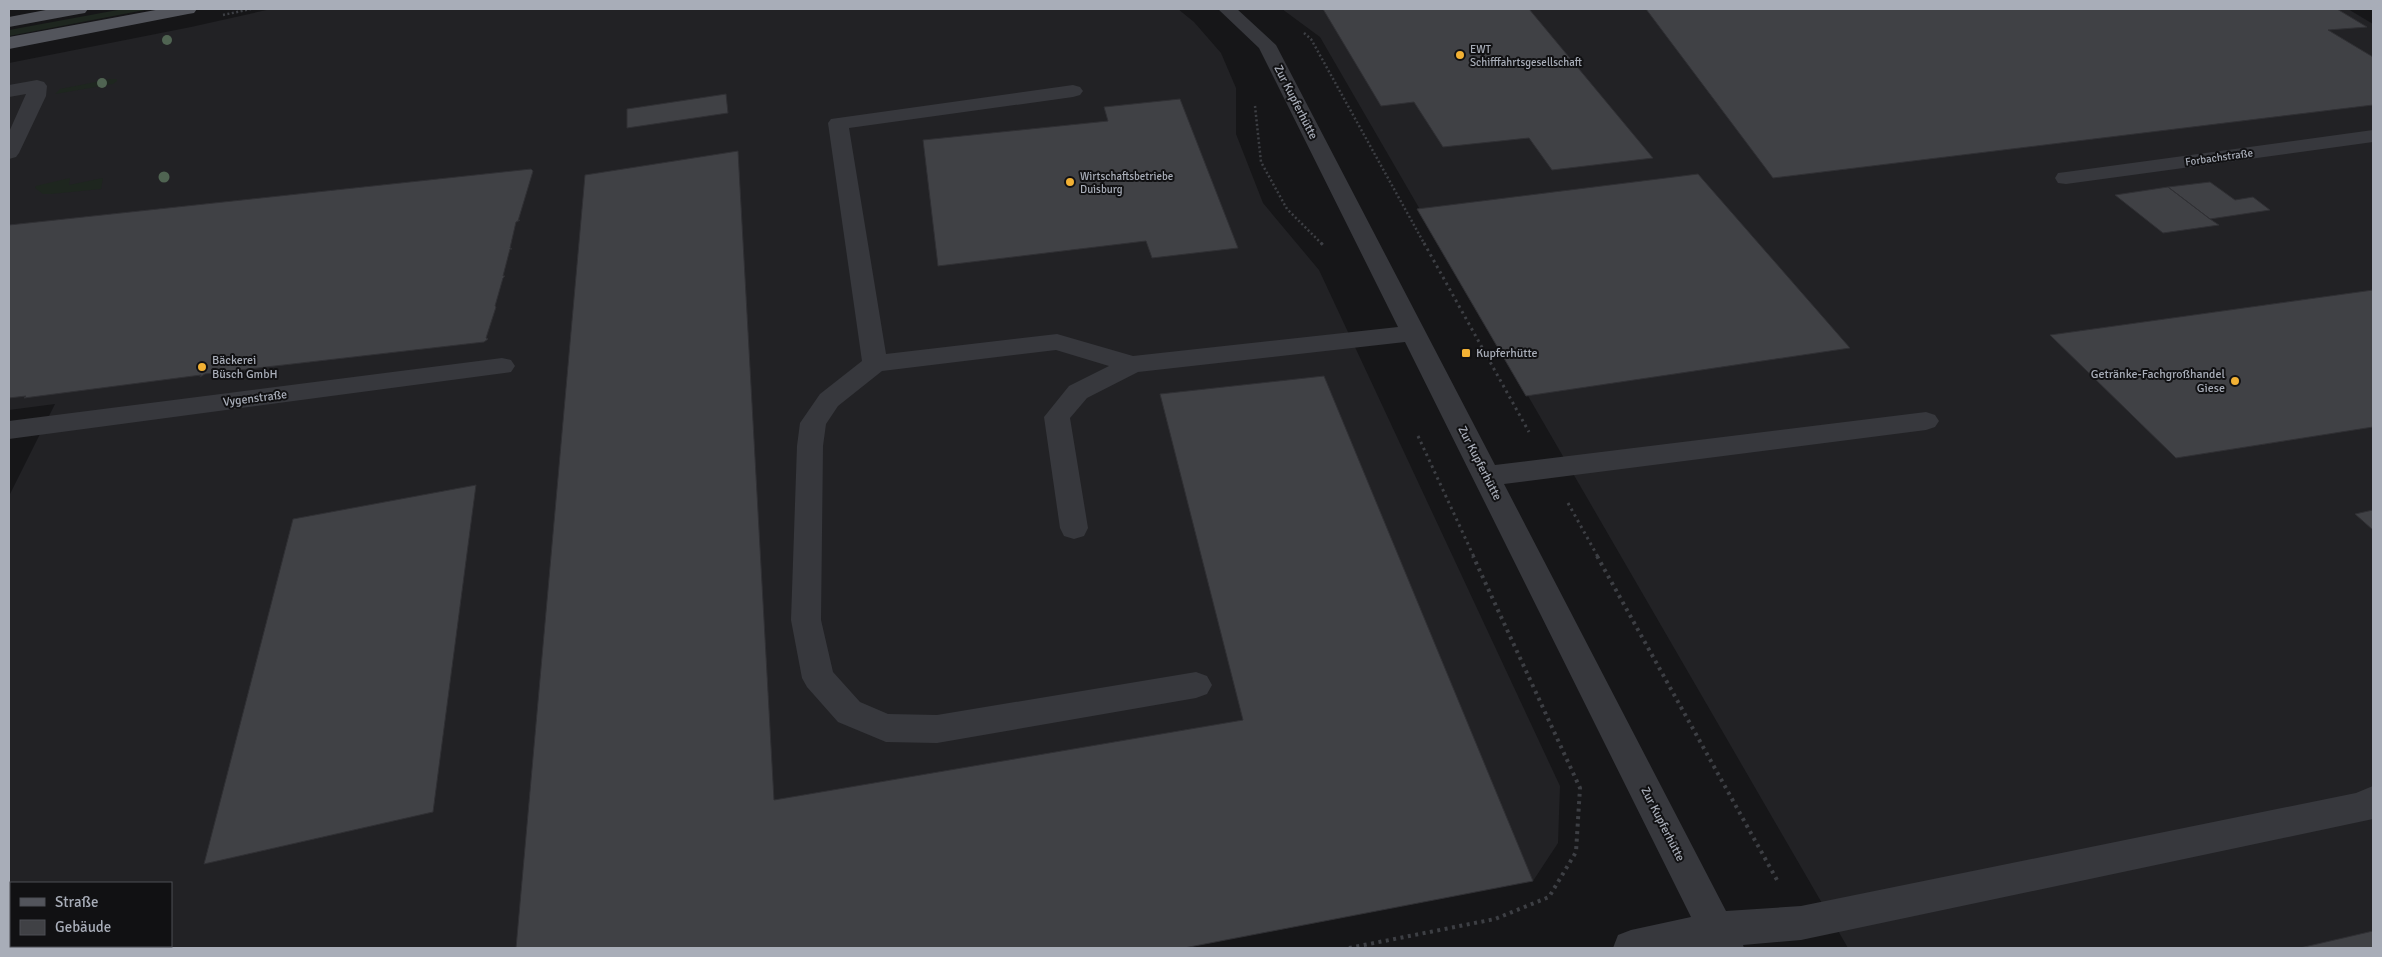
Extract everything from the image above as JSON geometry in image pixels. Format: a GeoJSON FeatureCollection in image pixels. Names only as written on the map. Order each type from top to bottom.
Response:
{"type":"FeatureCollection","features":[{"type":"Feature","properties":{"kind":"main road"},"geometry":{"type":"LineString","coordinates":[[9,22],[79,9]]}},
{"type":"Feature","properties":{"kind":"main road"},"geometry":{"type":"LineString","coordinates":[[9,43],[188,9]]}},
{"type":"Feature","properties":{"kind":"street","name":"Zur Kupferhütte"},"geometry":{"type":"LineString","coordinates":[[1226,9],[1267,45],[1721,938]]}},
{"type":"Feature","properties":{"kind":"street"},"geometry":{"type":"LineString","coordinates":[[9,91],[37,86],[36,96],[9,153]]}},
{"type":"Feature","properties":{"kind":"street"},"geometry":{"type":"LineString","coordinates":[[875,364],[838,123],[1072,91]]}},
{"type":"Feature","properties":{"kind":"street","name":"Forbachstraße"},"geometry":{"type":"LineString","coordinates":[[2066,178],[2373,136]]}},
{"type":"Feature","properties":{"kind":"street"},"geometry":{"type":"LineString","coordinates":[[1074,528],[1057,417],[1078,392],[1133,364],[1413,333]]}},
{"type":"Feature","properties":{"kind":"street"},"geometry":{"type":"LineString","coordinates":[[1133,364],[1057,342],[875,364],[829,400],[813,423],[810,446],[806,620],[818,678],[849,712],[886,728],[937,729],[1196,685]]}},
{"type":"Feature","properties":{"kind":"street","name":"Vygenstraße"},"geometry":{"type":"LineString","coordinates":[[9,431],[502,366]]}},
{"type":"Feature","properties":{"kind":"street"},"geometry":{"type":"LineString","coordinates":[[1487,476],[1926,421]]}},
{"type":"Feature","properties":{"kind":"street"},"geometry":{"type":"LineString","coordinates":[[1631,948],[1721,938],[1801,923],[2364,807],[2373,801]]}},
{"type":"Feature","properties":{"kind":"path"},"geometry":{"type":"LineString","coordinates":[[1254,98],[1261,162],[1287,209],[1330,254]]}},
{"type":"Feature","properties":{"kind":"path"},"geometry":{"type":"LineString","coordinates":[[1349,948],[1494,919],[1549,897],[1576,852],[1580,788],[1414,428]]}},
{"type":"Feature","properties":{"kind":"shaded area"},"geometry":{"type":"Polygon","coordinates":[[[123,9],[150,9],[9,36],[9,30],[123,9]]]}},
{"type":"Feature","properties":{"kind":"shaded area"},"geometry":{"type":"Polygon","coordinates":[[[271,9],[1178,9],[1194,22],[1221,53],[1236,88],[1236,134],[1263,203],[1319,270],[1560,786],[1558,843],[1533,881],[1184,948],[9,948],[9,496],[55,404],[9,410],[9,63],[271,9]]]}},
{"type":"Feature","properties":{"kind":"shaded area"},"geometry":{"type":"Polygon","coordinates":[[[1282,9],[2348,9],[2373,24],[2373,948],[1848,948],[1320,37],[1282,9]]]}},
{"type":"Feature","properties":{"kind":"shaded area"},"geometry":{"type":"Polygon","coordinates":[[[117,79],[117,81],[113,84],[55,94],[60,89],[117,79]]]}},
{"type":"Feature","properties":{"kind":"shaded area"},"geometry":{"type":"Polygon","coordinates":[[[70,178],[69,185],[103,178],[101,189],[43,194],[35,188],[36,186],[70,178]]]}},
{"type":"Feature","properties":{"kind":"building","name":"EWT Schifffahrtsgesellschaft"},"geometry":{"type":"Polygon","coordinates":[[[1323,9],[1529,9],[1653,158],[1552,170],[1529,138],[1443,147],[1414,102],[1381,106],[1323,9]]]}},
{"type":"Feature","properties":{"kind":"building"},"geometry":{"type":"Polygon","coordinates":[[[1646,9],[2337,9],[2367,27],[2328,30],[2373,57],[2373,105],[1773,178],[1646,9]]]}},
{"type":"Feature","properties":{"kind":"building"},"geometry":{"type":"Polygon","coordinates":[[[726,94],[728,113],[627,128],[627,109],[726,94]]]}},
{"type":"Feature","properties":{"kind":"building","name":"Wirtschaftsbetriebe Duisburg"},"geometry":{"type":"Polygon","coordinates":[[[1180,99],[1238,248],[1152,258],[1146,241],[938,266],[923,140],[1108,121],[1104,107],[1180,99]]]}},
{"type":"Feature","properties":{"kind":"building"},"geometry":{"type":"Polygon","coordinates":[[[738,151],[774,800],[1243,720],[1160,394],[1324,376],[1533,881],[1184,948],[516,948],[585,175],[738,151]]]}},
{"type":"Feature","properties":{"kind":"building"},"geometry":{"type":"Polygon","coordinates":[[[531,169],[533,171],[518,221],[516,222],[510,248],[512,249],[510,249],[503,276],[505,276],[486,338],[488,339],[484,342],[205,374],[200,377],[201,375],[24,398],[26,396],[9,398],[9,225],[531,169]]]}},
{"type":"Feature","properties":{"kind":"building"},"geometry":{"type":"Polygon","coordinates":[[[1698,174],[1850,348],[1526,396],[1417,209],[1698,174]]]}},
{"type":"Feature","properties":{"kind":"building"},"geometry":{"type":"Polygon","coordinates":[[[2210,182],[2235,200],[2253,197],[2270,210],[2210,219],[2168,187],[2210,182]]]}},
{"type":"Feature","properties":{"kind":"building"},"geometry":{"type":"Polygon","coordinates":[[[2168,187],[2219,225],[2163,233],[2115,195],[2168,187]]]}},
{"type":"Feature","properties":{"kind":"building","name":"Getränke-Fachgroßhandel Giese"},"geometry":{"type":"Polygon","coordinates":[[[2373,290],[2373,427],[2176,458],[2050,335],[2373,290]]]}},
{"type":"Feature","properties":{"kind":"building"},"geometry":{"type":"Polygon","coordinates":[[[476,485],[433,812],[204,864],[293,519],[476,485]]]}},
{"type":"Feature","properties":{"kind":"building"},"geometry":{"type":"Polygon","coordinates":[[[2373,510],[2373,530],[2355,514],[2373,510]]]}},
{"type":"Feature","properties":{"kind":"building"},"geometry":{"type":"Polygon","coordinates":[[[2373,931],[2373,948],[2300,948],[2373,931]]]}},
{"type":"Feature","properties":{"kind":"building"},"geometry":{"type":"Polygon","coordinates":[[[50,947],[96,947],[95,948],[45,948],[50,947]]]}},
{"type":"Feature","properties":{"kind":"place","name":"EWT Schifffahrtsgesellschaft"},"geometry":{"type":"Point","coordinates":[1460,55]}},
{"type":"Feature","properties":{"kind":"place","name":"Wirtschaftsbetriebe Duisburg"},"geometry":{"type":"Point","coordinates":[1070,182]}},
{"type":"Feature","properties":{"kind":"place","name":"Kupferhütte"},"geometry":{"type":"Point","coordinates":[1466,353]}},
{"type":"Feature","properties":{"kind":"place","name":"Bäckerei Büsch GmbH"},"geometry":{"type":"Point","coordinates":[202,367]}},
{"type":"Feature","properties":{"kind":"place","name":"Getränke-Fachgroßhandel Giese"},"geometry":{"type":"Point","coordinates":[2235,381]}}]}
